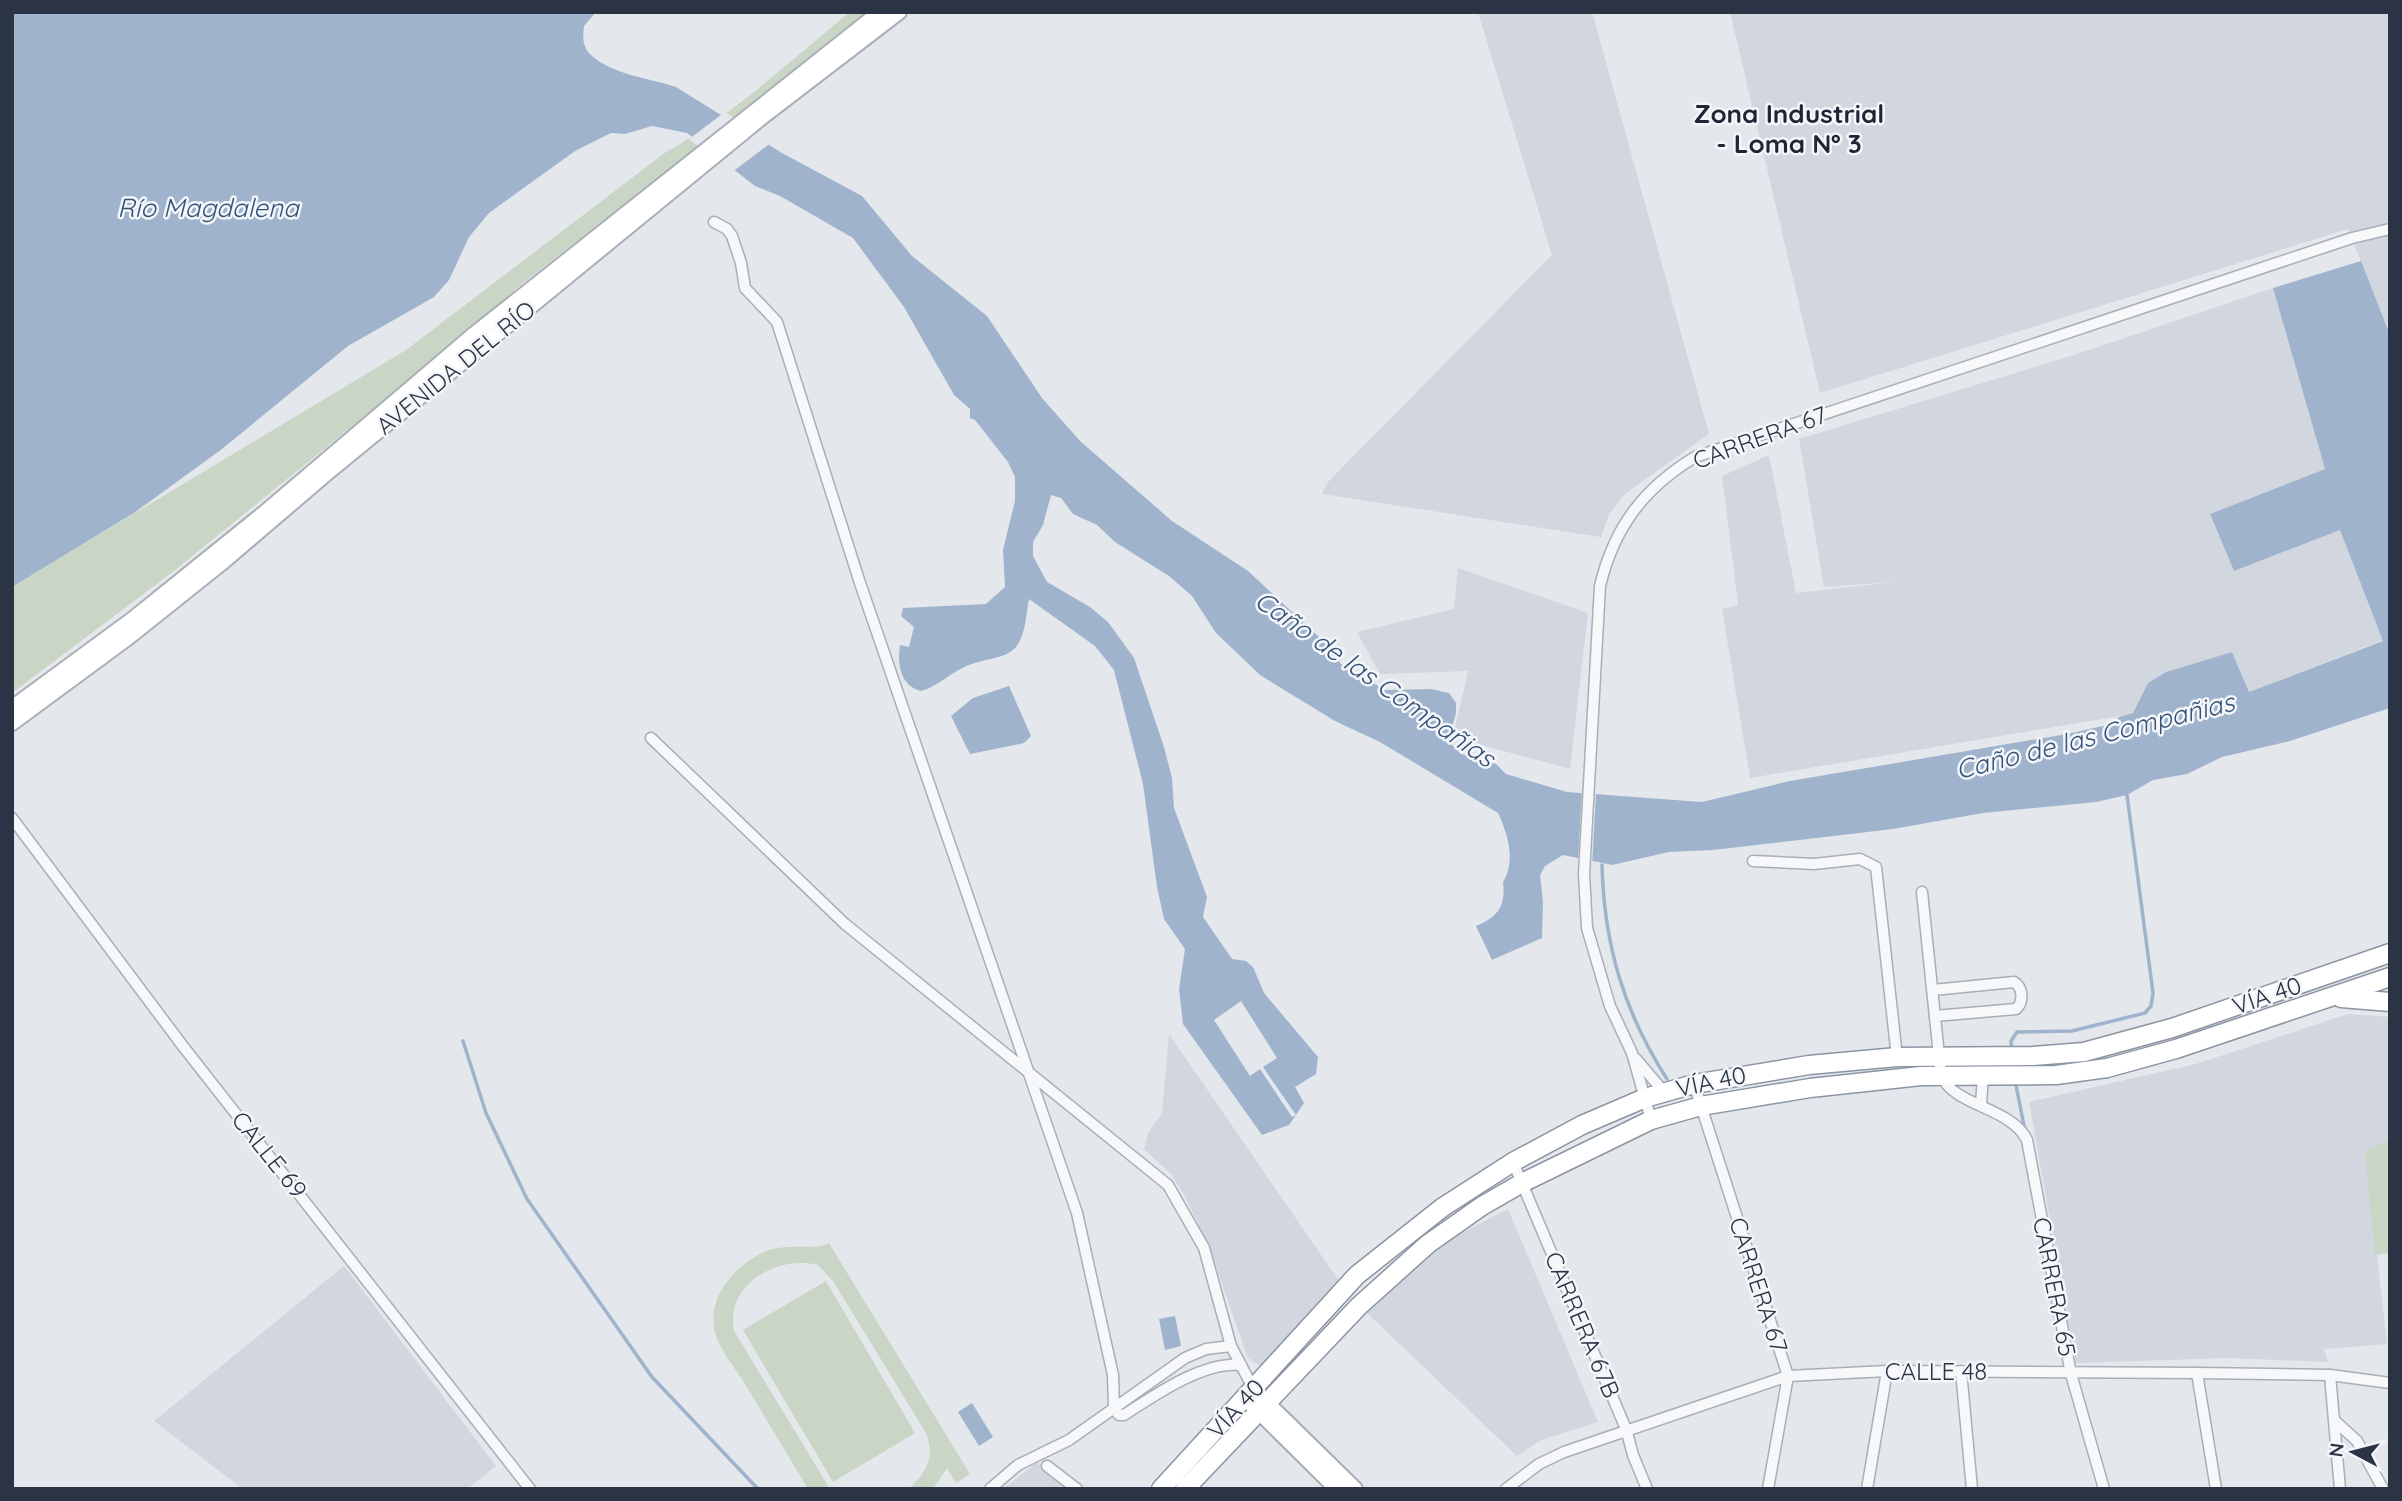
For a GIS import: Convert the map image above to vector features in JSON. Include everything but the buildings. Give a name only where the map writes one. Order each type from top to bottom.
[{"type":"highway","name":"VÍA 40","points":[[1185,1489],[1357,1275],[1434,1213],[1513,1162],[1582,1125],[1645,1098],[1694,1084],[1809,1065],[1939,1055],[2033,1056],[2084,1052],[2172,1028],[2390,953]]},
{"type":"highway","name":"VÍA 40","points":[[1161,1489],[1400,1266],[1455,1224],[1522,1183],[1651,1120],[1701,1106],[1810,1088],[1941,1075],[2033,1075],[2107,1068],[2176,1049],[2390,977]]},
{"type":"highway","points":[[2313,1002],[2345,998],[2390,1002]]},
{"type":"highway","points":[[2172,1028],[2176,1049]]},
{"type":"main road","name":"AVENIDA DEL RÍO","points":[[12,708],[133,619],[263,514],[471,336],[703,158],[880,12]]},
{"type":"main road","name":"AVENIDA DEL RÍO","points":[[759,113],[899,12]]},
{"type":"main road","name":"AVENIDA DEL RÍO","points":[[12,723],[130,636],[225,561],[703,158]]},
{"type":"main road","points":[[1257,1401],[1337,1489]]},
{"type":"main road","points":[[1257,1401],[1356,1489]]},
{"type":"street","points":[[714,222],[727,229],[732,236],[745,288],[777,322],[860,583],[1081,1228],[1113,1375],[1114,1409],[1119,1415],[1124,1415],[1190,1376],[1222,1365],[1241,1365]]},
{"type":"street","name":"CARRERA 67","points":[[1651,1120],[1632,1053],[1610,1006],[1593,951],[1587,928],[1584,874],[1598,608],[1605,563],[1624,521],[1644,496],[1668,474],[1695,457],[2352,238],[2390,229]]},
{"type":"street","points":[[651,738],[845,924],[1168,1185],[1204,1248],[1231,1346],[1257,1401]]},
{"type":"street","name":"CALLE 69","points":[[12,818],[181,1045],[530,1489]]},
{"type":"street","points":[[1753,861],[1814,864],[1860,859],[1876,867],[1897,1057]]},
{"type":"street","points":[[1922,892],[1941,1075]]},
{"type":"street","points":[[1933,990],[2014,982],[2021,990],[2021,1001],[2016,1009],[1935,1016]]},
{"type":"street","name":"CARRERA 67","points":[[1632,1053],[1664,1093]]},
{"type":"street","name":"CARRERA 65","points":[[1941,1075],[1950,1088],[2012,1122],[2026,1140],[2071,1374],[2104,1489]]},
{"type":"street","points":[[1981,1105],[1984,1075]]},
{"type":"street","name":"CARRERA 67","points":[[1694,1084],[1788,1376],[1768,1489]]},
{"type":"street","name":"CARRERA 67B","points":[[1513,1162],[1626,1429],[1647,1489]]},
{"type":"street","points":[[990,1489],[1018,1465],[1069,1440],[1185,1358],[1214,1347],[1231,1346]]},
{"type":"street","points":[[1867,1489],[1888,1371]]},
{"type":"street","name":"CALLE 48","points":[[1506,1489],[1555,1456],[1626,1429],[1788,1376],[1888,1371],[2197,1373],[2330,1375],[2390,1383]]},
{"type":"street","points":[[1961,1371],[1972,1489]]},
{"type":"street","points":[[2197,1373],[2217,1489]]},
{"type":"street","points":[[2330,1375],[2340,1489]]},
{"type":"street","points":[[2335,1421],[2357,1441],[2383,1489]]},
{"type":"street","points":[[1047,1466],[1077,1489]]},
{"type":"shaded area","points":[[1478,12],[1592,12],[1709,434],[1626,493],[1609,514],[1601,537],[1322,494],[1328,482],[1552,255]]},
{"type":"shaded area","points":[[1730,12],[2390,12],[2390,335],[2348,229],[1820,393]]},
{"type":"shaded area","points":[[2273,288],[2325,469],[2210,514],[2234,571],[2340,530],[2383,640],[2249,692],[2232,652],[2166,672],[2148,683],[2140,704],[2133,713],[2126,715],[1750,778],[1722,609],[1738,605],[1722,476],[1769,455],[1796,593],[1896,582],[1824,587],[1799,439],[2077,354]]},
{"type":"shaded area","points":[[1458,568],[1588,613],[1570,769],[1453,737],[1468,671],[1380,674],[1357,632],[1454,609]]},
{"type":"shaded area","points":[[2348,1014],[2390,1017],[2390,1140],[2365,1150],[2387,1344],[2324,1349],[2328,1362],[2229,1358],[2076,1363],[2029,1102],[2196,1064]]},
{"type":"shaded area","points":[[1169,1034],[1339,1281],[1262,1367],[1248,1358],[1209,1247],[1186,1198],[1172,1175],[1144,1149],[1148,1133],[1162,1113]]},
{"type":"shaded area","points":[[1508,1209],[1598,1422],[1541,1440],[1517,1456],[1367,1313],[1404,1276],[1456,1236]]},
{"type":"shaded area","points":[[344,1266],[496,1466],[467,1489],[243,1489],[154,1421]]},
{"type":"shaded area","points":[[1039,1463],[1071,1489],[1003,1489],[1035,1464]]},
{"type":"green space","points":[[850,12],[873,12],[520,285],[447,349],[174,571],[12,693],[12,587],[406,350],[666,152],[738,104]]},
{"type":"green space","points":[[2390,1140],[2390,1253],[2375,1255],[2365,1150]]},
{"type":"green space","points":[[829,1243],[970,1474],[956,1483],[947,1468],[933,1489],[909,1489],[928,1464],[930,1449],[926,1433],[833,1281],[818,1265],[786,1264],[757,1277],[738,1299],[733,1314],[734,1331],[830,1489],[808,1489],[722,1348],[714,1328],[715,1305],[724,1285],[739,1268],[758,1255],[778,1248],[816,1247]]},
{"type":"green space","points":[[826,1281],[915,1433],[833,1482],[743,1330]]},
{"type":"water","points":[[12,12],[596,12],[584,26],[583,36],[587,50],[598,60],[619,71],[676,87],[782,153],[862,196],[912,256],[987,316],[1042,398],[1080,441],[1172,521],[1248,571],[1321,639],[1341,664],[1385,690],[1431,689],[1449,693],[1456,703],[1456,713],[1448,741],[1461,754],[1496,764],[1506,774],[1567,792],[1702,802],[1790,781],[2112,724],[2119,717],[2133,713],[2148,683],[2166,672],[2232,652],[2249,692],[2383,641],[2340,530],[2234,571],[2210,514],[2325,469],[2273,288],[2361,261],[2390,335],[2390,708],[2290,741],[2222,757],[2187,774],[2153,780],[2127,795],[2096,802],[1983,813],[1893,829],[1713,850],[1669,852],[1612,865],[1563,855],[1545,866],[1540,875],[1543,902],[1542,938],[1492,960],[1476,926],[1490,919],[1502,904],[1503,882],[1510,856],[1505,830],[1498,813],[1380,742],[1335,721],[1260,675],[1216,633],[1192,596],[1169,576],[1115,542],[1097,525],[1073,514],[1061,498],[1051,495],[1043,525],[1033,542],[1033,556],[1047,582],[1090,607],[1108,622],[1134,658],[1164,747],[1172,778],[1174,808],[1207,897],[1203,917],[1232,959],[1246,961],[1253,967],[1264,993],[1318,1057],[1316,1074],[1295,1087],[1304,1103],[1289,1125],[1262,1135],[1183,1024],[1179,989],[1185,949],[1164,919],[1143,784],[1114,670],[1095,646],[1029,599],[1022,636],[1012,651],[963,668],[921,691],[904,679],[899,659],[900,645],[909,647],[914,627],[901,616],[903,608],[986,604],[1005,587],[1003,550],[1015,501],[1015,477],[1008,462],[975,420],[970,418],[970,409],[954,395],[904,307],[853,238],[780,196],[755,186],[687,133],[652,126],[625,134],[611,133],[575,151],[489,213],[469,237],[449,280],[434,297],[348,346],[222,449],[134,513],[12,587]]},
{"type":"water","points":[[1009,686],[1031,736],[1024,743],[970,754],[951,716],[973,698]]},
{"type":"water","points":[[1175,1316],[1181,1346],[1165,1350],[1159,1319]]},
{"type":"water","points":[[972,1403],[993,1437],[979,1446],[958,1412]]},
{"type":"pier","points":[[725,112],[772,142],[731,173],[689,139]]},
{"type":"pier","points":[[1582,790],[1596,792],[1592,866],[1578,861]]},
{"type":"pier","points":[[1241,1001],[1277,1058],[1263,1067],[1296,1115],[1292,1117],[1260,1069],[1250,1076],[1214,1020]]},
{"type":"waterway","points":[[2012,1051],[2011,1041],[2017,1032],[2072,1031],[2145,1013],[2151,1006],[2153,993],[2127,795],[2124,793]]},
{"type":"waterway","points":[[1602,865],[1607,923],[1619,977],[1639,1029],[1667,1079]]},
{"type":"waterway","points":[[463,1041],[486,1113],[527,1199],[652,1377],[758,1489]]},
{"type":"waterway","points":[[2015,1080],[2025,1131]]},
{"type":"district","name":"Zona Industrial - Loma Nº 3","points":[[1789,129]]},
{"type":"water label","name":"Río Magdalena","points":[[208,208]]},
{"type":"water label","name":"Caño de las Compañias","points":[[1375,679]]},
{"type":"water label","name":"Caño de las Compañias","points":[[2095,736]]}]
